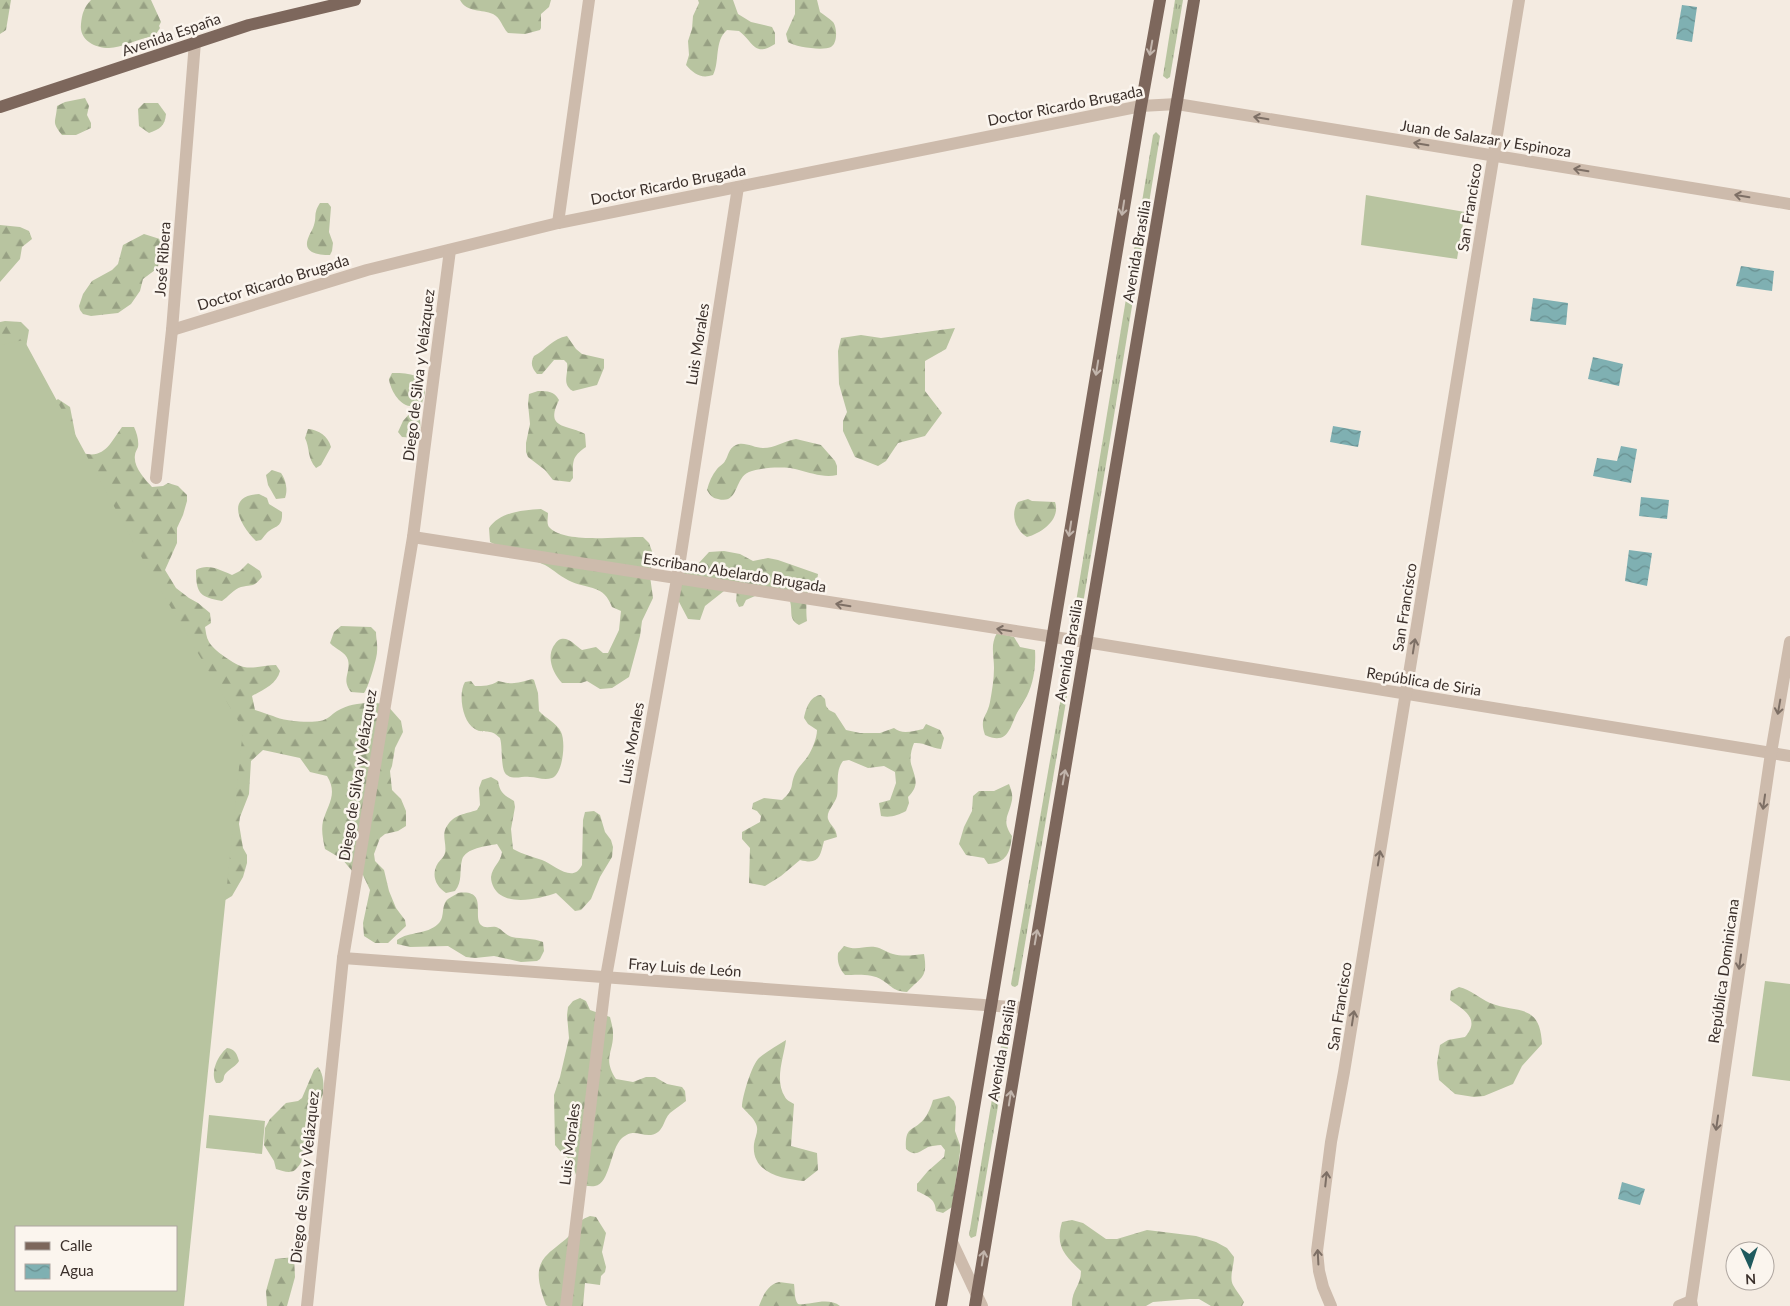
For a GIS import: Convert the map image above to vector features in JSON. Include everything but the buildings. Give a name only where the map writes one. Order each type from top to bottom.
[{"type":"main road","name":"Avenida España","points":[[0,107],[249,25],[356,0]]},
{"type":"main road","name":"Avenida Brasilia","points":[[941,1306],[1140,106],[1160,0]]},
{"type":"main road","name":"Avenida Brasilia","points":[[978,1302],[1024,1008],[1194,0]]},
{"type":"street","points":[[558,222],[589,0]]},
{"type":"street","name":"San Francisco","points":[[1331,1306],[1318,1271],[1317,1251],[1331,1142],[1346,1062],[1519,0]]},
{"type":"street","name":"José Ribera","points":[[156,478],[172,330],[195,42]]},
{"type":"street","name":"Doctor Ricardo Brugada","points":[[172,330],[367,270],[558,222],[1140,106],[1177,104]]},
{"type":"street","name":"Juan de Salazar y Espinoza","points":[[1177,104],[1790,204]]},
{"type":"street","name":"Luis Morales","points":[[566,1306],[606,977],[677,579],[738,187]]},
{"type":"street","name":"Diego de Silva y Velázquez","points":[[307,1306],[343,958],[413,537],[450,250]]},
{"type":"street","name":"Escribano Abelardo Brugada","points":[[413,537],[1052,638]]},
{"type":"street","name":"República de Siria","points":[[1052,638],[1790,756]]},
{"type":"street","name":"República Dominicana","points":[[1688,1304],[1771,753],[1790,642]]},
{"type":"street","name":"Fray Luis de León","points":[[343,958],[1024,1008]]},
{"type":"street","points":[[952,1242],[978,1302]]},
{"type":"green space","points":[[0,0],[11,0],[6,30],[0,34]]},
{"type":"green space","points":[[91,0],[151,0],[161,22],[160,28],[156,34],[150,37],[119,47],[104,48],[93,45],[85,39],[81,30],[81,20],[84,11]]},
{"type":"green space","points":[[460,0],[551,0],[549,7],[541,14],[540,30],[525,34],[508,33],[496,16],[489,12],[471,9]]},
{"type":"green space","points":[[698,0],[733,0],[738,14],[751,22],[772,27],[775,33],[775,44],[768,48],[758,49],[739,31],[727,30],[720,40],[713,75],[701,76],[695,73],[686,65],[689,55],[688,41],[692,29],[693,16],[699,3]]},
{"type":"green space","points":[[795,0],[817,0],[820,12],[833,22],[835,27],[836,39],[831,47],[822,49],[809,48],[788,42],[786,34],[795,14]]},
{"type":"green space","points":[[1175,0],[1183,0],[1170,77],[1167,79],[1163,76]]},
{"type":"green space","points":[[85,98],[89,106],[87,115],[91,128],[76,135],[62,135],[55,124],[57,106],[65,102]]},
{"type":"green space","points":[[144,103],[158,103],[166,114],[161,126],[149,133],[139,126],[138,109]]},
{"type":"green space","points":[[1156,132],[1160,136],[1082,610],[1079,612],[1075,608],[1153,135]]},
{"type":"green space","points":[[1366,195],[1465,212],[1457,259],[1361,245]]},
{"type":"green space","points":[[320,203],[328,203],[331,207],[329,232],[333,243],[330,255],[312,252],[307,246]]},
{"type":"green space","points":[[0,225],[20,227],[29,231],[32,239],[22,247],[20,259],[0,282]]},
{"type":"green space","points":[[144,234],[163,240],[164,251],[160,263],[155,270],[143,279],[140,291],[131,304],[118,313],[91,316],[83,314],[79,306],[83,294],[92,281],[112,270],[118,264],[123,245]]},
{"type":"green space","points":[[0,322],[21,322],[29,330],[25,353],[0,374]]},
{"type":"green space","points":[[955,328],[946,349],[925,361],[925,391],[942,413],[925,436],[898,443],[886,461],[878,466],[855,457],[843,431],[843,421],[847,412],[839,384],[838,351],[841,338],[861,335],[881,338]]},
{"type":"green space","points":[[567,336],[582,354],[604,359],[604,368],[597,385],[573,391],[569,388],[566,382],[567,363],[564,360],[554,360],[542,374],[537,374],[534,370],[532,363],[534,356],[558,339]]},
{"type":"green space","points":[[24,340],[148,569],[243,729],[184,1306],[0,1306],[0,345]]},
{"type":"green space","points":[[392,373],[413,375],[422,380],[424,384],[425,393],[420,410],[420,430],[413,437],[402,437],[398,432],[403,421],[411,412],[410,406],[402,403],[393,392],[389,379]]},
{"type":"green space","points":[[538,391],[550,392],[559,400],[554,417],[556,421],[585,434],[586,447],[575,457],[573,478],[570,482],[553,480],[545,470],[528,457],[526,452],[530,424],[529,394]]},
{"type":"green space","points":[[58,399],[70,407],[77,443],[83,453],[97,454],[107,448],[122,427],[134,427],[138,442],[135,459],[143,477],[152,487],[163,486],[168,483],[178,486],[187,495],[183,515],[177,528],[177,543],[165,570],[176,588],[210,613],[211,623],[205,627],[208,640],[215,649],[240,666],[252,668],[276,665],[280,671],[273,683],[252,696],[255,710],[283,719],[315,722],[325,720],[337,711],[349,706],[361,703],[380,703],[386,704],[401,721],[403,732],[395,748],[390,771],[392,790],[401,799],[406,811],[406,826],[398,831],[385,834],[380,838],[374,854],[375,861],[384,870],[389,891],[396,908],[405,920],[406,926],[388,943],[375,943],[364,936],[363,923],[370,890],[362,873],[353,872],[342,859],[325,849],[322,824],[331,799],[332,788],[327,776],[310,772],[300,758],[263,750],[251,761],[249,794],[239,824],[243,848],[247,855],[247,863],[243,877],[232,896],[217,905],[50,405]]},
{"type":"green space","points":[[308,429],[322,434],[328,440],[331,447],[321,465],[316,468],[311,460],[305,438]]},
{"type":"green space","points":[[796,439],[821,445],[835,461],[837,475],[822,476],[788,468],[767,468],[754,470],[744,475],[733,495],[725,500],[716,499],[707,490],[714,474],[724,462],[731,448],[736,445],[742,444],[767,448]]},
{"type":"green space","points":[[272,470],[281,473],[284,479],[286,488],[285,498],[276,499],[268,485],[266,475]]},
{"type":"green space","points":[[259,494],[267,498],[269,504],[282,512],[282,517],[277,526],[269,531],[261,540],[256,541],[241,520],[238,506],[248,496]]},
{"type":"green space","points":[[1028,499],[1032,501],[1055,502],[1056,508],[1053,519],[1044,529],[1027,537],[1017,526],[1014,511],[1018,502]]},
{"type":"green space","points":[[541,509],[548,513],[549,527],[558,533],[581,538],[643,537],[649,543],[653,554],[650,576],[653,598],[642,621],[629,677],[612,688],[600,689],[587,681],[581,683],[562,683],[554,670],[551,652],[555,643],[564,639],[582,650],[596,647],[603,653],[608,653],[619,630],[621,611],[612,607],[609,600],[600,591],[572,582],[545,565],[490,542],[489,528],[499,518],[520,511]]},
{"type":"green space","points":[[724,551],[740,554],[753,561],[768,558],[778,560],[818,574],[817,579],[808,592],[806,606],[807,621],[799,625],[795,623],[789,599],[755,596],[746,600],[743,606],[739,607],[736,601],[737,590],[724,591],[705,606],[700,620],[688,619],[678,600],[680,574],[698,564],[709,552]]},
{"type":"green space","points":[[248,563],[260,571],[262,577],[254,584],[233,591],[222,601],[204,596],[198,589],[196,570],[210,567],[232,575],[240,571]]},
{"type":"green space","points":[[341,626],[371,627],[376,632],[377,655],[364,693],[351,692],[346,680],[349,665],[347,657],[330,643],[334,632]]},
{"type":"green space","points":[[997,633],[1014,637],[1020,647],[1035,650],[1035,656],[1034,673],[1026,698],[1007,733],[1003,737],[993,738],[985,735],[983,724],[989,707],[994,676],[993,646]]},
{"type":"green space","points":[[1067,663],[1072,664],[1072,666],[1018,985],[1015,987],[1011,984]]},
{"type":"green space","points":[[532,679],[538,693],[539,711],[557,726],[562,737],[563,750],[559,771],[549,779],[533,777],[515,778],[507,775],[502,764],[500,738],[493,733],[475,729],[467,720],[462,707],[462,693],[465,682],[471,681],[475,686],[481,686],[490,685],[498,681],[515,683]]},
{"type":"green space","points":[[821,695],[825,699],[826,706],[835,713],[846,730],[860,733],[880,733],[894,728],[908,732],[923,729],[926,724],[940,730],[944,738],[941,749],[921,743],[914,743],[911,752],[911,764],[915,786],[908,797],[909,803],[906,811],[885,817],[881,816],[879,803],[890,800],[896,783],[895,772],[884,766],[868,768],[849,760],[843,761],[838,774],[837,796],[829,810],[828,816],[837,837],[824,841],[820,855],[815,860],[800,860],[781,876],[765,886],[749,883],[750,848],[742,839],[742,832],[760,822],[761,816],[752,809],[753,803],[764,798],[782,800],[791,789],[794,776],[810,753],[816,737],[817,730],[808,724],[804,718],[806,710],[811,700]]},
{"type":"green space","points":[[491,777],[498,781],[503,793],[514,801],[515,807],[511,829],[513,849],[542,860],[564,872],[574,873],[582,865],[583,820],[585,812],[594,811],[600,815],[605,832],[611,840],[613,847],[612,857],[600,877],[591,899],[581,910],[575,911],[556,893],[523,900],[506,898],[499,894],[494,888],[491,878],[502,852],[497,844],[477,848],[464,856],[459,883],[455,891],[446,893],[439,887],[435,879],[435,871],[445,853],[445,829],[453,819],[477,810],[480,805],[479,788],[482,780]]},
{"type":"green space","points":[[1009,784],[1012,798],[1006,822],[1012,836],[1009,852],[1003,859],[988,864],[984,858],[966,855],[959,844],[964,827],[972,811],[973,796],[979,791],[994,791]]},
{"type":"green space","points":[[458,893],[468,893],[477,899],[478,916],[481,925],[496,927],[512,937],[543,942],[544,951],[540,959],[537,961],[521,962],[494,956],[475,958],[466,957],[448,946],[410,947],[397,944],[397,940],[402,937],[428,930],[438,924],[442,918],[446,902]]},
{"type":"green space","points":[[844,946],[856,948],[875,947],[893,954],[909,956],[924,954],[925,968],[923,976],[907,992],[896,990],[874,976],[845,975],[838,959],[838,953]]},
{"type":"green space","points":[[1765,981],[1790,984],[1790,1081],[1752,1076]]},
{"type":"green space","points":[[1459,987],[1490,1003],[1532,1015],[1537,1021],[1540,1031],[1542,1044],[1522,1066],[1513,1084],[1484,1096],[1474,1097],[1455,1094],[1439,1080],[1437,1063],[1440,1045],[1448,1040],[1465,1037],[1470,1031],[1471,1020],[1469,1016],[1450,1000],[1451,991]]},
{"type":"green space","points":[[580,998],[586,1001],[590,1010],[610,1017],[613,1040],[609,1060],[616,1079],[633,1082],[646,1077],[655,1077],[667,1084],[682,1087],[685,1091],[686,1101],[670,1113],[661,1129],[655,1134],[630,1133],[622,1138],[618,1143],[604,1179],[595,1186],[579,1185],[572,1162],[555,1145],[554,1095],[569,1038],[568,1007],[573,1001]]},
{"type":"green space","points":[[1007,1038],[1009,1041],[976,1236],[971,1238],[969,1235],[1002,1040]]},
{"type":"green space","points":[[786,1040],[780,1083],[787,1100],[794,1104],[791,1146],[817,1153],[818,1170],[804,1181],[770,1173],[757,1162],[754,1154],[756,1125],[742,1107],[748,1081],[756,1061]]},
{"type":"green space","points":[[227,1048],[235,1052],[239,1061],[226,1073],[222,1082],[216,1083],[214,1069]]},
{"type":"green space","points":[[318,1067],[323,1080],[323,1094],[311,1114],[303,1158],[300,1165],[291,1172],[276,1169],[274,1161],[264,1145],[265,1128],[270,1119],[286,1103],[298,1101],[302,1098],[314,1070]]},
{"type":"green space","points":[[949,1096],[954,1101],[956,1107],[955,1131],[960,1145],[960,1152],[952,1207],[943,1213],[936,1211],[934,1203],[917,1191],[917,1184],[944,1157],[945,1150],[941,1145],[938,1145],[912,1153],[906,1149],[906,1141],[910,1130],[924,1119],[933,1100]]},
{"type":"green space","points":[[209,1115],[265,1121],[262,1154],[206,1148]]},
{"type":"green space","points":[[590,1216],[596,1217],[606,1233],[602,1252],[606,1267],[605,1272],[601,1276],[600,1285],[585,1283],[583,1306],[548,1306],[546,1305],[539,1281],[541,1262],[547,1254],[570,1235],[578,1223]]},
{"type":"green space","points":[[1072,1220],[1083,1223],[1106,1239],[1117,1239],[1147,1230],[1196,1236],[1216,1242],[1227,1248],[1234,1257],[1232,1282],[1244,1302],[1242,1306],[1211,1306],[1199,1299],[1190,1299],[1153,1302],[1146,1306],[1072,1306],[1073,1296],[1081,1276],[1081,1271],[1063,1250],[1060,1244],[1060,1230],[1062,1222]]},
{"type":"green space","points":[[294,1257],[295,1277],[287,1306],[267,1306],[266,1291],[275,1259]]},
{"type":"green space","points":[[779,1282],[794,1284],[795,1297],[798,1304],[830,1302],[840,1306],[759,1306],[768,1288]]},
{"type":"water","points":[[1682,5],[1697,7],[1692,42],[1676,39]]},
{"type":"water","points":[[1741,266],[1774,271],[1772,291],[1736,286]]},
{"type":"water","points":[[1533,298],[1568,303],[1566,325],[1530,321]]},
{"type":"water","points":[[1593,357],[1623,364],[1619,386],[1588,379]]},
{"type":"water","points":[[1333,426],[1361,431],[1358,447],[1330,442]]},
{"type":"water","points":[[1621,446],[1637,449],[1631,483],[1593,476],[1597,458],[1617,461]]},
{"type":"water","points":[[1641,497],[1669,500],[1667,519],[1639,516]]},
{"type":"water","points":[[1629,550],[1652,553],[1647,586],[1625,581]]},
{"type":"water","points":[[1622,1182],[1645,1189],[1640,1205],[1618,1199]]}]
